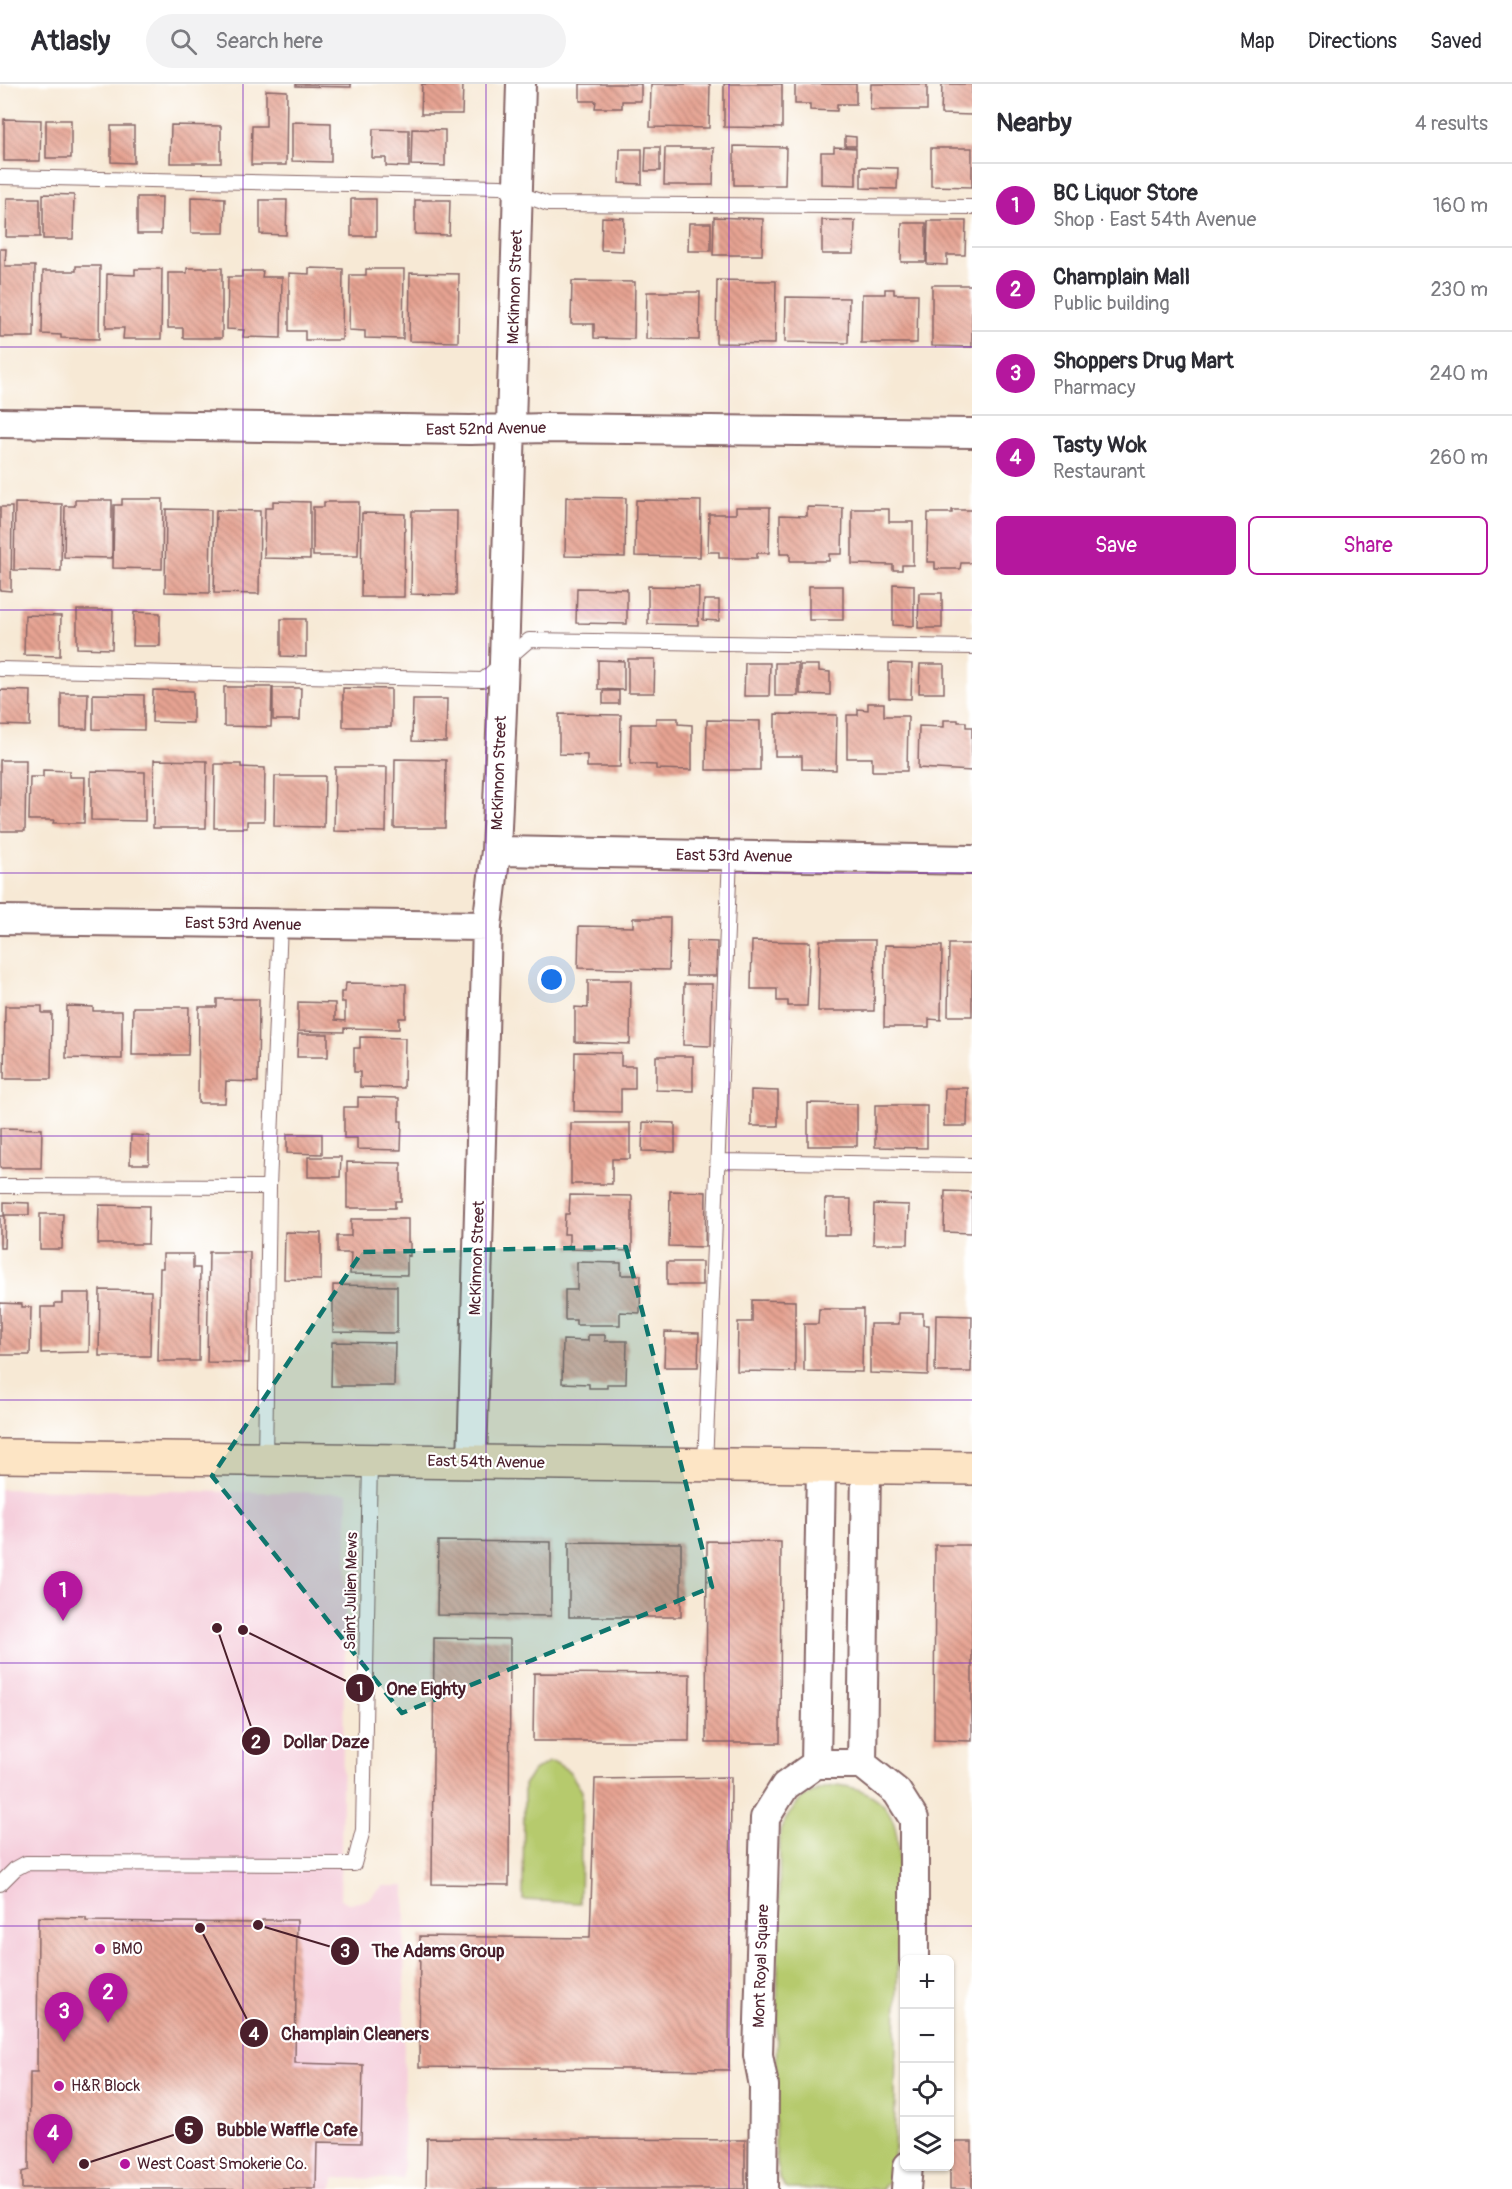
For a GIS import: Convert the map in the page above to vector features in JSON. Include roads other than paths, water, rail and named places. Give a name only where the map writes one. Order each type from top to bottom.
[{"type":"street","name":"McKinnon Street","points":[[472,1462],[487,926],[496,851],[504,662],[521,84]]},
{"type":"street","name":"East 52nd Avenue","points":[[0,423],[470,430],[546,428],[972,433]]},
{"type":"street","name":"East 53rd Avenue","points":[[496,851],[972,860]]},
{"type":"street","name":"East 53rd Avenue","points":[[0,920],[487,926]]},
{"type":"street","name":"East 54th Avenue","points":[[0,1456],[972,1468]]},
{"type":"street","points":[[821,1466],[816,1764],[862,1764],[897,1792],[914,1819],[914,1955]]},
{"type":"street","points":[[862,1764],[866,1467]]},
{"type":"street","name":"Mont Royal Square","points":[[763,2189],[764,2086],[758,2055],[765,1818],[785,1786],[816,1764]]},
{"type":"street","points":[[906,2189],[908,2171]]},
{"type":"lane","points":[[0,177],[501,187],[548,204],[972,207]]},
{"type":"lane","points":[[0,669],[483,680],[529,640],[972,647]]},
{"type":"lane","points":[[705,1465],[730,856]]},
{"type":"lane","points":[[265,1460],[269,1187],[279,924]]},
{"type":"lane","points":[[718,1161],[972,1165]]},
{"type":"lane","points":[[0,1186],[269,1187]]},
{"type":"lane","name":"Saint Julien Mews","points":[[0,1884],[15,1869],[26,1863],[354,1864],[363,1830],[370,1461]]},
{"type":"place","name":"BC Liquor Store","points":[[63,1621]]},
{"type":"place","name":"Dollar Daze","points":[[217,1628]]},
{"type":"place","name":"One Eighty","points":[[243,1630]]},
{"type":"place","name":"The Adams Group","points":[[258,1925]]},
{"type":"place","name":"Champlain Cleaners","points":[[200,1928]]},
{"type":"place","name":"BMO","points":[[100,1949]]},
{"type":"place","name":"Champlain Mall","points":[[108,2023]]},
{"type":"place","name":"Shoppers Drug Mart","points":[[64,2042]]},
{"type":"place","name":"H&R Block","points":[[59,2086]]},
{"type":"place","name":"Tasty Wok","points":[[53,2164]]},
{"type":"place","name":"Bubble Waffle Cafe","points":[[84,2164]]},
{"type":"place","name":"West Coast Smokerie Co.","points":[[125,2164]]}]
